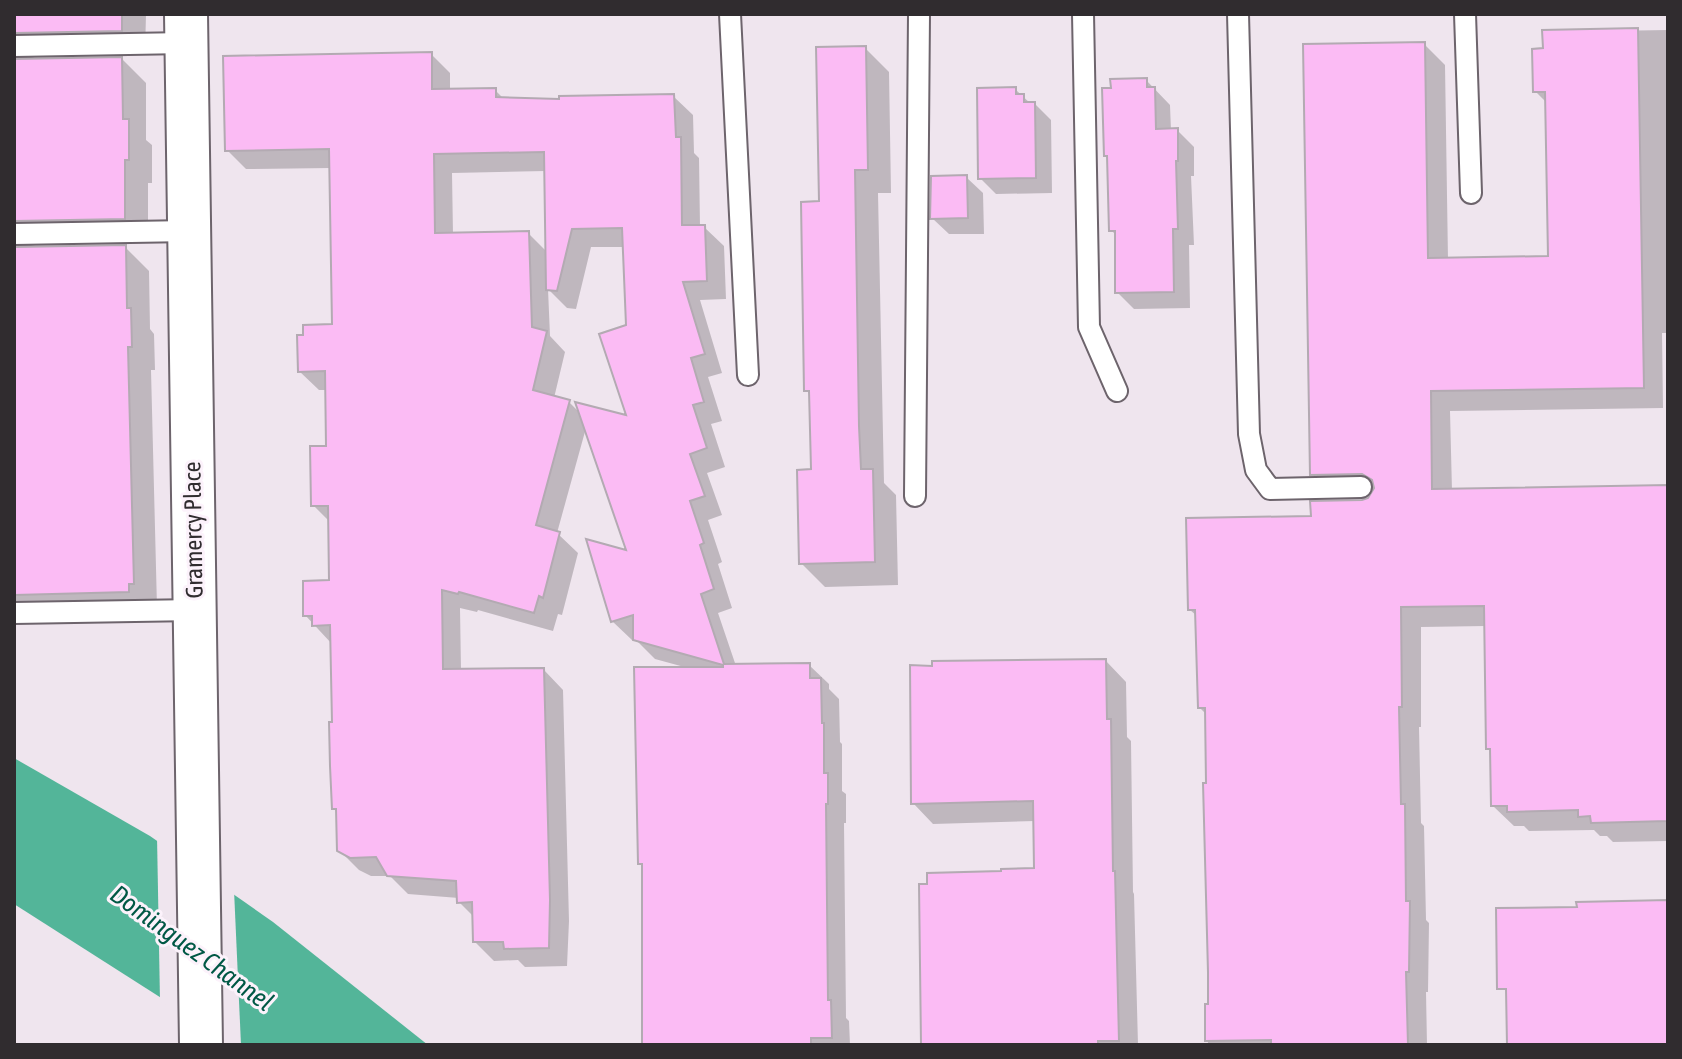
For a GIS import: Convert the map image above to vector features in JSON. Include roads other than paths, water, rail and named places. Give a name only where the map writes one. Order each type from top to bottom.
[{"type":"street","name":"Gramercy Place","points":[[186,29],[201,1040]]},
{"type":"lane","points":[[730,14],[748,375]]},
{"type":"lane","points":[[915,496],[919,14]]},
{"type":"lane","points":[[1083,14],[1089,327],[1117,391]]},
{"type":"lane","points":[[1238,14],[1249,434],[1256,470],[1270,489],[1361,487]]},
{"type":"lane","points":[[1465,14],[1471,193]]},
{"type":"lane","points":[[14,46],[186,29]]},
{"type":"lane","points":[[14,234],[189,231]]},
{"type":"lane","points":[[14,613],[195,610]]},
{"type":"water","name":"Dominguez Channel","points":[[14,758],[150,836],[273,922],[428,1045],[235,1045],[14,904]]}]
